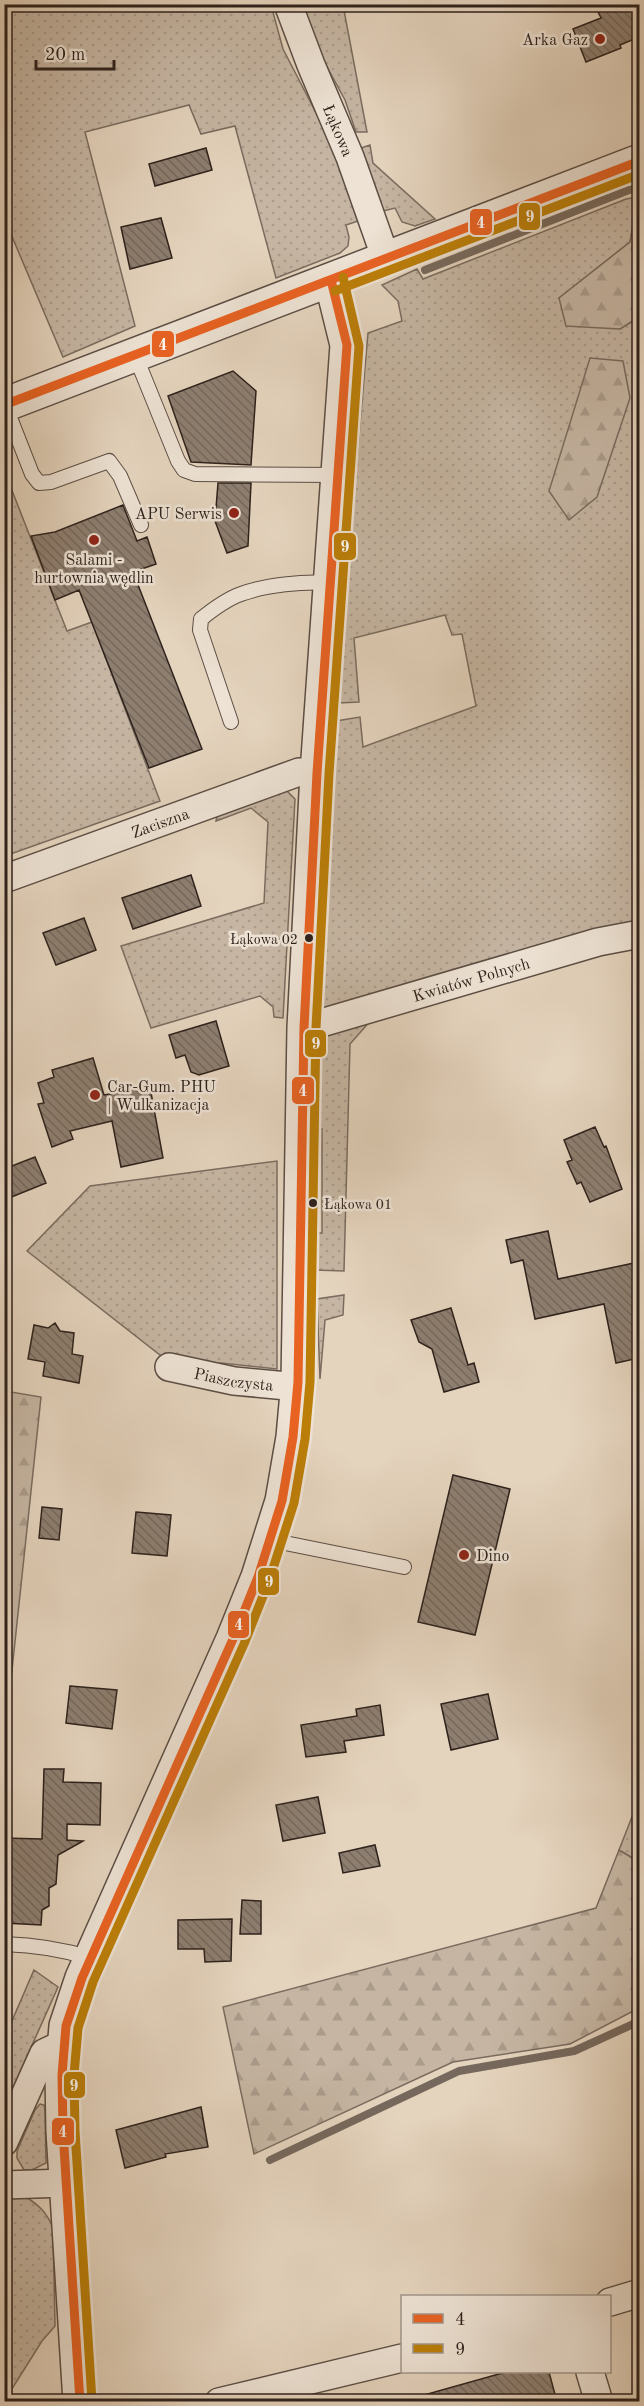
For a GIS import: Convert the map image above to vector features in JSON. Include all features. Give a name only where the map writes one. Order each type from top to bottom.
[{"type":"street","name":"Łąkowa","points":[[288,4],[311,66],[350,157],[386,259]]},
{"type":"street","points":[[5,405],[639,161]]},
{"type":"street","points":[[80,2402],[63,2120],[66,2026],[90,1958],[233,1639],[258,1577],[284,1490],[298,1387],[304,1028],[317,773],[347,345],[331,280]]},
{"type":"street","name":"Zaciszna","points":[[4,879],[299,772],[317,773]]},
{"type":"street","name":"Kwiatów Polnych","points":[[304,1028],[598,942],[639,934]]},
{"type":"street","name":"Piaszczysta","points":[[169,1366],[234,1381],[298,1387]]},
{"type":"street","points":[[4,2142],[44,2053],[65,2043]]},
{"type":"street","points":[[4,2185],[66,2183]]},
{"type":"street","points":[[611,2301],[639,2293]]},
{"type":"street","points":[[219,2402],[401,2358]]},
{"type":"street","points":[[590,2373],[599,2402]]},
{"type":"lane","points":[[135,355],[183,470],[195,474],[338,474]]},
{"type":"lane","points":[[5,405],[32,474],[39,483],[51,482],[109,461],[120,476],[141,525]]},
{"type":"lane","points":[[231,722],[200,630],[201,619],[240,594],[305,583],[330,584]]},
{"type":"lane","points":[[270,1540],[404,1568]]},
{"type":"lane","points":[[4,1944],[30,1945],[90,1958]]},
{"type":"green space","points":[[4,5],[271,5],[283,49],[328,136],[358,221],[346,225],[349,237],[348,246],[340,253],[276,278],[235,126],[201,134],[189,105],[85,132],[135,326],[63,357],[5,220]]},
{"type":"green space","points":[[302,5],[343,5],[367,132],[356,132],[345,100],[326,65]]},
{"type":"green space","points":[[370,145],[373,163],[435,219],[415,226],[402,222],[395,208],[383,211],[361,148]]},
{"type":"green space","points":[[639,196],[639,317],[620,329],[566,326],[559,298],[630,242]]},
{"type":"green space","points":[[638,197],[630,242],[559,298],[620,329],[639,317],[639,922],[608,926],[336,1008],[323,1008],[316,1001],[336,721],[360,717],[363,747],[476,706],[462,634],[452,635],[445,615],[354,638],[359,702],[338,703],[341,642],[368,333],[402,321],[398,301],[382,285],[417,269],[423,279],[626,199]]},
{"type":"green space","points":[[590,358],[623,361],[630,398],[597,497],[569,520],[549,491]]},
{"type":"green space","points":[[4,470],[67,631],[92,622],[160,801],[5,856]]},
{"type":"green space","points":[[286,790],[295,799],[283,1018],[274,1017],[273,1007],[260,996],[151,1028],[121,946],[264,903],[268,822],[251,808],[216,821],[218,812]]},
{"type":"green space","points":[[372,1019],[350,1044],[344,1271],[315,1270],[315,1233],[322,1233],[322,1129],[316,1128],[318,1038],[331,1031]]},
{"type":"green space","points":[[277,1161],[277,1369],[221,1363],[201,1369],[169,1362],[27,1251],[90,1186]]},
{"type":"green space","points":[[344,1295],[343,1315],[325,1320],[320,1379],[317,1299]]},
{"type":"green space","points":[[4,1391],[41,1397],[5,1736]]},
{"type":"green space","points":[[639,1799],[639,1862],[619,1850]]},
{"type":"green space","points":[[619,1850],[639,1862],[639,2008],[570,2044],[453,2062],[254,2154],[223,2007],[596,1908]]},
{"type":"green space","points":[[34,1970],[58,1987],[5,2106],[5,2037]]},
{"type":"green space","points":[[40,2104],[44,2105],[45,2109],[46,2163],[32,2170],[24,2170],[17,2158],[17,2151],[35,2110]]},
{"type":"green space","points":[[26,2197],[42,2210],[53,2228],[55,2326],[42,2341],[5,2400],[4,2198]]},
{"type":"building","points":[[618,4],[639,4],[639,37],[620,45],[621,48],[586,62],[573,29],[601,18],[598,12]]},
{"type":"building","points":[[206,148],[212,170],[155,186],[149,164]]},
{"type":"building","points":[[161,218],[172,258],[130,269],[121,227]]},
{"type":"building","points":[[233,371],[256,391],[251,465],[191,462],[168,396]]},
{"type":"building","points":[[218,483],[251,483],[248,546],[227,553],[215,521]]},
{"type":"building","points":[[123,505],[137,541],[147,537],[156,564],[133,572],[202,749],[149,768],[79,590],[55,600],[31,536],[55,532]]},
{"type":"building","points":[[191,875],[201,906],[133,929],[122,898]]},
{"type":"building","points":[[84,918],[96,950],[56,965],[43,933]]},
{"type":"building","points":[[216,1021],[229,1066],[199,1075],[191,1072],[185,1055],[176,1058],[169,1035]]},
{"type":"building","points":[[93,1058],[104,1095],[150,1087],[163,1158],[121,1167],[112,1121],[70,1131],[73,1139],[52,1147],[38,1104],[44,1103],[38,1083],[54,1077],[52,1070]]},
{"type":"building","points":[[595,1127],[604,1147],[606,1146],[622,1189],[590,1202],[581,1182],[577,1184],[567,1162],[572,1160],[564,1140]]},
{"type":"building","points":[[35,1157],[46,1183],[9,1198],[4,1186],[4,1169]]},
{"type":"building","points":[[548,1231],[558,1279],[639,1262],[639,1358],[616,1363],[604,1304],[535,1319],[523,1260],[511,1263],[506,1240]]},
{"type":"building","points":[[451,1308],[468,1365],[474,1363],[479,1382],[444,1392],[432,1349],[419,1342],[411,1320]]},
{"type":"building","points":[[55,1323],[60,1331],[74,1333],[72,1354],[83,1356],[79,1383],[43,1376],[45,1362],[28,1359],[34,1325],[48,1328]]},
{"type":"building","name":"Dino","points":[[453,1475],[510,1489],[475,1635],[418,1622]]},
{"type":"building","points":[[42,1507],[62,1509],[59,1540],[39,1538]]},
{"type":"building","points":[[136,1512],[171,1515],[167,1556],[132,1553]]},
{"type":"building","points":[[70,1686],[117,1690],[112,1729],[66,1723]]},
{"type":"building","points":[[488,1694],[498,1739],[451,1750],[441,1704]]},
{"type":"building","points":[[380,1705],[384,1735],[344,1741],[346,1752],[306,1757],[301,1725],[357,1716],[356,1709]]},
{"type":"building","points":[[44,1769],[64,1769],[63,1782],[101,1783],[100,1825],[67,1824],[67,1840],[83,1841],[58,1855],[56,1884],[49,1888],[49,1906],[42,1910],[41,1925],[4,1923],[4,1838],[42,1839]]},
{"type":"building","points":[[318,1797],[325,1833],[283,1841],[276,1805]]},
{"type":"building","points":[[375,1845],[380,1866],[343,1873],[339,1853]]},
{"type":"building","points":[[242,1900],[261,1901],[261,1934],[240,1934]]},
{"type":"building","points":[[232,1919],[231,1961],[205,1962],[204,1949],[178,1949],[178,1920]]},
{"type":"building","points":[[201,2107],[208,2147],[165,2154],[166,2157],[125,2168],[116,2130]]},
{"type":"building","points":[[502,2373],[549,2373],[557,2402],[425,2402],[424,2395]]},
{"type":"waterway","points":[[425,270],[629,190],[640,189]]},
{"type":"waterway","points":[[270,2160],[459,2071],[574,2051],[640,2021]]},
{"type":"transit line","name":"4","points":[[4,405],[640,161]]},
{"type":"transit line","name":"9","points":[[335,291],[640,174]]},
{"type":"transit line","name":"9","points":[[92,2401],[75,2131],[74,2075],[78,2028],[93,1982],[244,1644],[269,1581],[294,1503],[305,1439],[310,1382],[316,1028],[329,774],[359,346],[343,277]]},
{"type":"transit line","name":"4","points":[[80,2402],[63,2131],[62,2075],[66,2026],[82,1978],[233,1639],[258,1577],[282,1501],[293,1437],[298,1382],[304,1028],[317,773],[347,345],[331,280]]},
{"type":"place","name":"Arka Gaz","points":[[600,39]]},
{"type":"place","name":"APU Serwis","points":[[234,513]]},
{"type":"place","name":"Salami - hurtownia wędlin","points":[[94,540]]},
{"type":"place","name":"Łąkowa 02","points":[[309,938]]},
{"type":"place","name":"Car-Gum. PHU | Wulkanizacja","points":[[95,1095]]},
{"type":"place","name":"Łąkowa 01","points":[[313,1203]]},
{"type":"place","name":"Dino","points":[[464,1555]]}]
